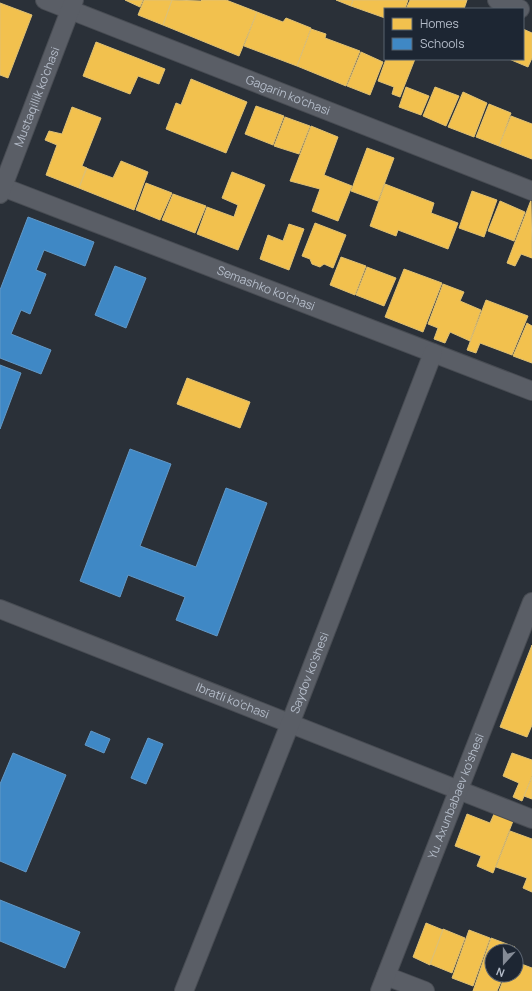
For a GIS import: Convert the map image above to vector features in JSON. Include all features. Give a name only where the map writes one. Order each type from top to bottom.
[{"type":"street","name":"Gagarin ko'chasi","points":[[45,0],[72,5],[532,191]]},
{"type":"street","points":[[498,0],[517,8]]},
{"type":"street","name":"Mustaqillik ko'chasi","points":[[1,189],[72,5]]},
{"type":"street","name":"Semashko ko'chasi","points":[[1,189],[532,391]]},
{"type":"street","name":"Saydov ko'shesi","points":[[184,991],[290,724],[433,353]]},
{"type":"street","name":"Yu. Axunbabaev ko'shesi","points":[[383,983],[531,608]]},
{"type":"street","name":"Ibratli ko'chasi","points":[[0,609],[532,819]]},
{"type":"street","points":[[383,983],[425,991]]},
{"type":"building: Homes","points":[[125,0],[143,0],[140,7]]},
{"type":"building: Homes","points":[[144,0],[172,0],[163,25],[138,15]]},
{"type":"building: Homes","points":[[172,0],[226,0],[257,12],[239,56],[163,25]]},
{"type":"building: Homes","points":[[336,0],[353,0],[351,6]]},
{"type":"building: Homes","points":[[353,0],[408,0],[405,8],[384,8],[384,18],[351,6]]},
{"type":"building: Homes","points":[[410,0],[467,0],[464,8],[406,8]]},
{"type":"building: Homes","points":[[0,3],[32,15],[8,78],[0,75]]},
{"type":"building: Homes","points":[[257,12],[283,22],[286,18],[311,28],[297,66],[244,46]]},
{"type":"building: Homes","points":[[311,29],[326,34],[325,38],[360,51],[346,86],[297,66]]},
{"type":"building: Homes","points":[[524,29],[532,33],[532,58],[528,67],[511,60],[524,60]]},
{"type":"building: Homes","points":[[96,42],[165,69],[159,84],[138,76],[130,94],[83,76]]},
{"type":"building: Homes","points":[[361,52],[383,62],[370,95],[347,86]]},
{"type":"building: Homes","points":[[386,60],[415,60],[400,97],[392,94],[394,87],[378,81]]},
{"type":"building: Homes","points":[[191,79],[247,102],[226,153],[166,129],[176,103],[181,105]]},
{"type":"building: Homes","points":[[406,87],[429,96],[421,115],[399,107]]},
{"type":"building: Homes","points":[[435,87],[459,96],[446,126],[423,116]]},
{"type":"building: Homes","points":[[463,92],[487,103],[474,137],[448,127]]},
{"type":"building: Homes","points":[[489,104],[511,113],[499,146],[476,137]]},
{"type":"building: Homes","points":[[256,106],[284,116],[273,145],[245,134]]},
{"type":"building: Homes","points":[[72,107],[101,118],[82,166],[87,168],[79,188],[46,175],[57,145],[45,140],[49,131],[62,134]]},
{"type":"building: Homes","points":[[511,116],[532,124],[532,159],[499,146]]},
{"type":"building: Homes","points":[[285,117],[310,126],[299,154],[274,146]]},
{"type":"building: Homes","points":[[311,126],[338,137],[324,175],[352,186],[338,221],[312,211],[320,189],[290,181]]},
{"type":"building: Homes","points":[[367,148],[394,158],[378,201],[351,191]]},
{"type":"building: Homes","points":[[121,161],[148,172],[134,210],[79,188],[86,168],[113,178]]},
{"type":"building: Homes","points":[[232,172],[265,185],[238,250],[197,234],[207,207],[234,217],[238,205],[222,198]]},
{"type":"building: Homes","points":[[146,183],[172,193],[160,220],[136,210]]},
{"type":"building: Homes","points":[[385,184],[434,203],[431,213],[458,223],[448,249],[398,230],[396,236],[370,226]]},
{"type":"building: Homes","points":[[472,191],[497,200],[484,237],[459,228]]},
{"type":"building: Homes","points":[[173,194],[206,206],[195,233],[162,220]]},
{"type":"building: Homes","points":[[531,200],[532,258],[521,254],[515,266],[507,263]]},
{"type":"building: Homes","points":[[500,201],[525,212],[514,241],[488,231]]},
{"type":"building: Homes","points":[[315,223],[346,235],[333,268],[324,264],[320,267],[312,264],[310,259],[302,256]]},
{"type":"building: Homes","points":[[289,224],[304,229],[289,270],[260,259],[268,235],[283,241]]},
{"type":"building: Homes","points":[[341,257],[366,266],[355,295],[330,285]]},
{"type":"building: Homes","points":[[367,267],[396,278],[384,306],[356,295]]},
{"type":"building: Homes","points":[[404,269],[442,283],[423,332],[385,317]]},
{"type":"building: Homes","points":[[443,284],[464,292],[460,301],[481,310],[470,341],[450,332],[445,343],[434,339],[438,328],[428,324]]},
{"type":"building: Homes","points":[[486,300],[528,316],[512,355],[480,343],[476,353],[467,350]]},
{"type":"building: Homes","points":[[527,323],[532,326],[532,363],[513,356]]},
{"type":"building: Homes","points":[[187,378],[250,402],[240,428],[177,404]]},
{"type":"building: Homes","points":[[532,645],[532,725],[527,737],[500,727]]},
{"type":"building: Homes","points":[[512,753],[532,760],[532,776],[522,801],[513,797],[519,783],[503,776]]},
{"type":"building: Homes","points":[[532,777],[532,799],[524,796]]},
{"type":"building: Homes","points":[[467,814],[490,823],[494,814],[513,821],[493,873],[477,866],[481,856],[455,846]]},
{"type":"building: Homes","points":[[510,831],[532,839],[532,892],[523,888],[527,878],[496,867]]},
{"type":"building: Homes","points":[[426,923],[443,930],[430,965],[413,957]]},
{"type":"building: Homes","points":[[443,929],[465,938],[452,973],[430,964]]},
{"type":"building: Homes","points":[[469,930],[490,938],[488,943],[484,943],[484,955],[473,986],[452,978]]},
{"type":"building: Homes","points":[[491,938],[504,943],[489,943]]},
{"type":"building: Homes","points":[[484,959],[484,983],[500,983],[497,991],[473,991]]},
{"type":"building: Homes","points":[[524,965],[532,968],[532,991],[499,991],[502,983],[524,983]]},
{"type":"building: Schools","points":[[28,217],[94,242],[85,266],[44,250],[36,270],[46,274],[30,314],[21,310],[11,334],[51,350],[41,374],[0,358],[0,290]]},
{"type":"building: Schools","points":[[115,266],[146,278],[126,328],[95,315]]},
{"type":"building: Schools","points":[[0,365],[21,373],[0,429]]},
{"type":"building: Schools","points":[[130,449],[171,464],[140,546],[196,567],[226,488],[267,503],[217,636],[176,620],[185,597],[128,575],[120,597],[80,581]]},
{"type":"building: Schools","points":[[91,731],[110,739],[104,753],[85,745]]},
{"type":"building: Schools","points":[[148,738],[163,744],[146,784],[131,778]]},
{"type":"building: Schools","points":[[13,753],[66,775],[26,872],[0,861],[0,784]]},
{"type":"building: Schools","points":[[0,900],[80,932],[65,968],[0,941]]}]
